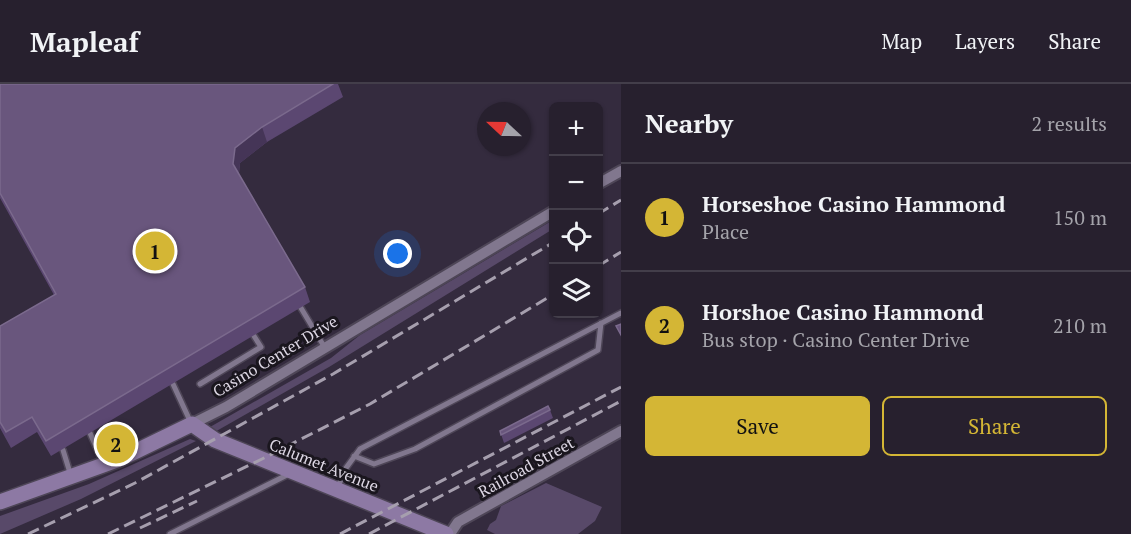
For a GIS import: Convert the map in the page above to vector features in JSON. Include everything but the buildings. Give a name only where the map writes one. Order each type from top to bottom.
[{"type":"street","points":[[603,181],[621,171]]},
{"type":"street","name":"Casino Center Drive","points":[[0,502],[104,465],[226,407],[549,214]]},
{"type":"street","name":"Calumet Avenue","points":[[192,424],[215,440],[448,534]]},
{"type":"street","name":"Railroad Street","points":[[448,534],[459,522],[621,431]]},
{"type":"lane","points":[[300,308],[326,348]]},
{"type":"lane","points":[[337,490],[354,456],[360,449],[621,313]]},
{"type":"lane","points":[[354,456],[374,464],[415,448],[598,350],[601,323]]},
{"type":"lane","points":[[200,384],[261,347],[254,336]]},
{"type":"lane","points":[[173,384],[192,424]]},
{"type":"lane","points":[[90,433],[104,465]]},
{"type":"lane","points":[[63,450],[71,477]]},
{"type":"lane","points":[[170,534],[293,471]]},
{"type":"shaded area","points":[[549,222],[549,231],[329,367],[213,433],[210,427],[331,358],[360,335]]},
{"type":"shaded area","points":[[190,439],[196,441],[81,499],[0,534],[0,516],[89,484]]},
{"type":"shaded area","points":[[546,483],[602,507],[595,521],[578,534],[495,534],[487,530],[496,520],[501,506]]},
{"type":"railway","points":[[603,211],[621,200]]},
{"type":"railway","points":[[28,534],[135,483],[333,374],[549,245]]},
{"type":"railway","points":[[601,264],[621,252]]},
{"type":"railway","points":[[108,534],[370,404],[549,297]]},
{"type":"railway","points":[[340,534],[621,387]]},
{"type":"railway","points":[[369,534],[621,401]]},
{"type":"railway","points":[[140,528],[197,501]]},
{"type":"place","name":"Horseshoe Casino Hammond","points":[[155,251]]},
{"type":"place","name":"Horshoe Casino Hammond","points":[[116,444]]}]
